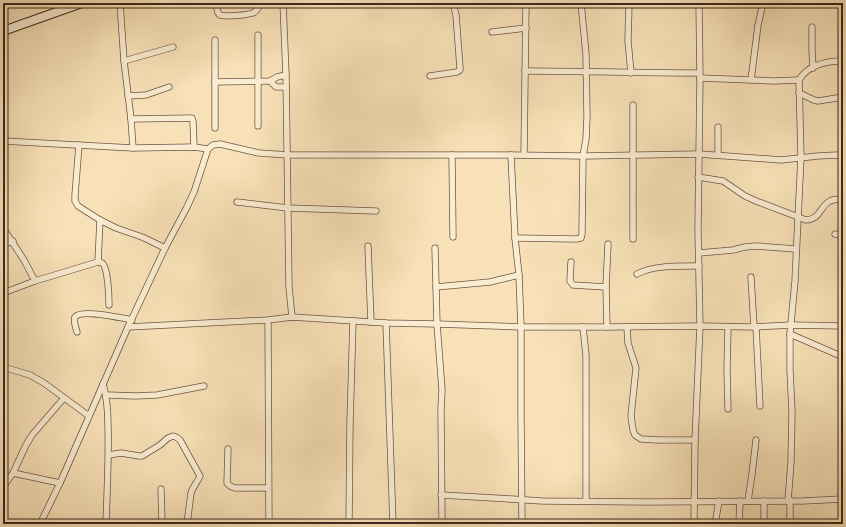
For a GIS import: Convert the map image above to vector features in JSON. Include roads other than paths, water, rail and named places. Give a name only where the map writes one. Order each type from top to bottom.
[{"type":"main road","points":[[3,31],[82,3]]},
{"type":"street","points":[[120,3],[124,61],[134,148]]},
{"type":"street","points":[[217,3],[218,14],[221,16],[252,13],[258,9],[260,3]]},
{"type":"street","points":[[283,3],[288,155],[289,287],[292,317]]},
{"type":"street","points":[[430,76],[457,72],[460,70],[456,15],[453,3]]},
{"type":"street","points":[[524,155],[526,3]]},
{"type":"street","points":[[515,238],[576,239],[580,238],[582,234],[583,156],[587,117],[585,34],[581,3]]},
{"type":"street","points":[[629,3],[628,41],[631,73]]},
{"type":"street","points":[[694,524],[700,326],[698,177],[700,76],[699,3]]},
{"type":"street","points":[[751,80],[758,25],[763,3]]},
{"type":"street","points":[[812,27],[812,68]]},
{"type":"street","points":[[492,32],[526,28]]},
{"type":"street","points":[[258,35],[258,126]]},
{"type":"street","points":[[215,40],[215,128]]},
{"type":"street","points":[[124,61],[174,47]]},
{"type":"street","points":[[790,524],[789,500],[792,412],[790,334],[792,325],[801,157],[799,80],[812,68],[818,65],[828,62],[843,61]]},
{"type":"street","points":[[525,71],[586,71],[774,81],[799,80]]},
{"type":"street","points":[[215,82],[270,81],[277,77],[286,75]]},
{"type":"street","points":[[270,81],[276,87],[286,87]]},
{"type":"street","points":[[128,96],[146,96],[169,87]]},
{"type":"street","points":[[799,93],[818,101],[843,97]]},
{"type":"street","points":[[633,105],[633,239]]},
{"type":"street","points":[[131,119],[192,118],[194,147]]},
{"type":"street","points":[[718,127],[718,155]]},
{"type":"street","points":[[3,141],[134,148],[194,147],[208,149]]},
{"type":"street","points":[[40,524],[60,483],[128,327],[165,248],[194,192],[208,149],[213,145],[220,144],[260,153],[288,155],[633,156],[698,154],[781,160],[831,155],[843,156]]},
{"type":"street","points":[[79,145],[75,195],[75,201],[78,206],[116,228],[142,237],[165,248]]},
{"type":"street","points":[[452,155],[453,237]]},
{"type":"street","points":[[511,155],[521,327],[522,524]]},
{"type":"street","points":[[698,177],[723,181],[750,199],[806,220],[815,218],[830,202],[836,199],[843,199]]},
{"type":"street","points":[[237,202],[288,208],[376,211]]},
{"type":"street","points":[[98,262],[100,220]]},
{"type":"street","points":[[3,228],[13,241],[35,281]]},
{"type":"street","points":[[835,234],[843,236]]},
{"type":"street","points":[[3,244],[13,241]]},
{"type":"street","points":[[607,327],[606,287],[608,244]]},
{"type":"street","points":[[368,246],[371,322]]},
{"type":"street","points":[[699,253],[756,246],[796,249]]},
{"type":"street","points":[[435,248],[437,324],[442,390],[442,524]]},
{"type":"street","points":[[3,293],[35,281],[101,262],[107,278],[109,304]]},
{"type":"street","points":[[571,262],[570,281],[573,285],[606,287]]},
{"type":"street","points":[[638,274],[644,271],[659,268],[699,266]]},
{"type":"street","points":[[436,288],[490,282],[519,275]]},
{"type":"street","points":[[751,277],[760,406]]},
{"type":"street","points":[[77,332],[74,319],[79,314],[91,314],[132,320]]},
{"type":"street","points":[[128,327],[268,320],[292,317],[386,323],[521,327],[843,326]]},
{"type":"street","points":[[268,320],[269,524]]},
{"type":"street","points":[[349,524],[353,321]]},
{"type":"street","points":[[386,323],[393,524]]},
{"type":"street","points":[[583,327],[586,355],[586,501]]},
{"type":"street","points":[[627,327],[628,343],[636,368],[632,406],[633,430],[635,434],[641,439],[696,440]]},
{"type":"street","points":[[728,327],[728,409]]},
{"type":"street","points":[[790,334],[843,358]]},
{"type":"street","points":[[3,367],[30,375],[44,383],[89,416]]},
{"type":"street","points":[[103,383],[106,395],[109,455],[106,524]]},
{"type":"street","points":[[106,395],[157,395],[204,386]]},
{"type":"street","points":[[842,395],[843,386]]},
{"type":"street","points":[[3,487],[13,473],[32,435],[64,398]]},
{"type":"street","points":[[109,455],[121,453],[142,456],[160,445],[168,438],[173,436],[180,440],[200,476],[191,492],[187,524]]},
{"type":"street","points":[[748,500],[756,440]]},
{"type":"street","points":[[228,449],[227,483],[230,486],[235,488],[268,488]]},
{"type":"street","points":[[441,495],[542,501],[647,502],[842,499],[843,462]]},
{"type":"street","points":[[13,473],[60,483]]},
{"type":"street","points":[[161,489],[162,524]]},
{"type":"street","points":[[740,500],[740,524]]},
{"type":"street","points":[[715,524],[719,501]]},
{"type":"street","points":[[764,501],[764,524]]}]
